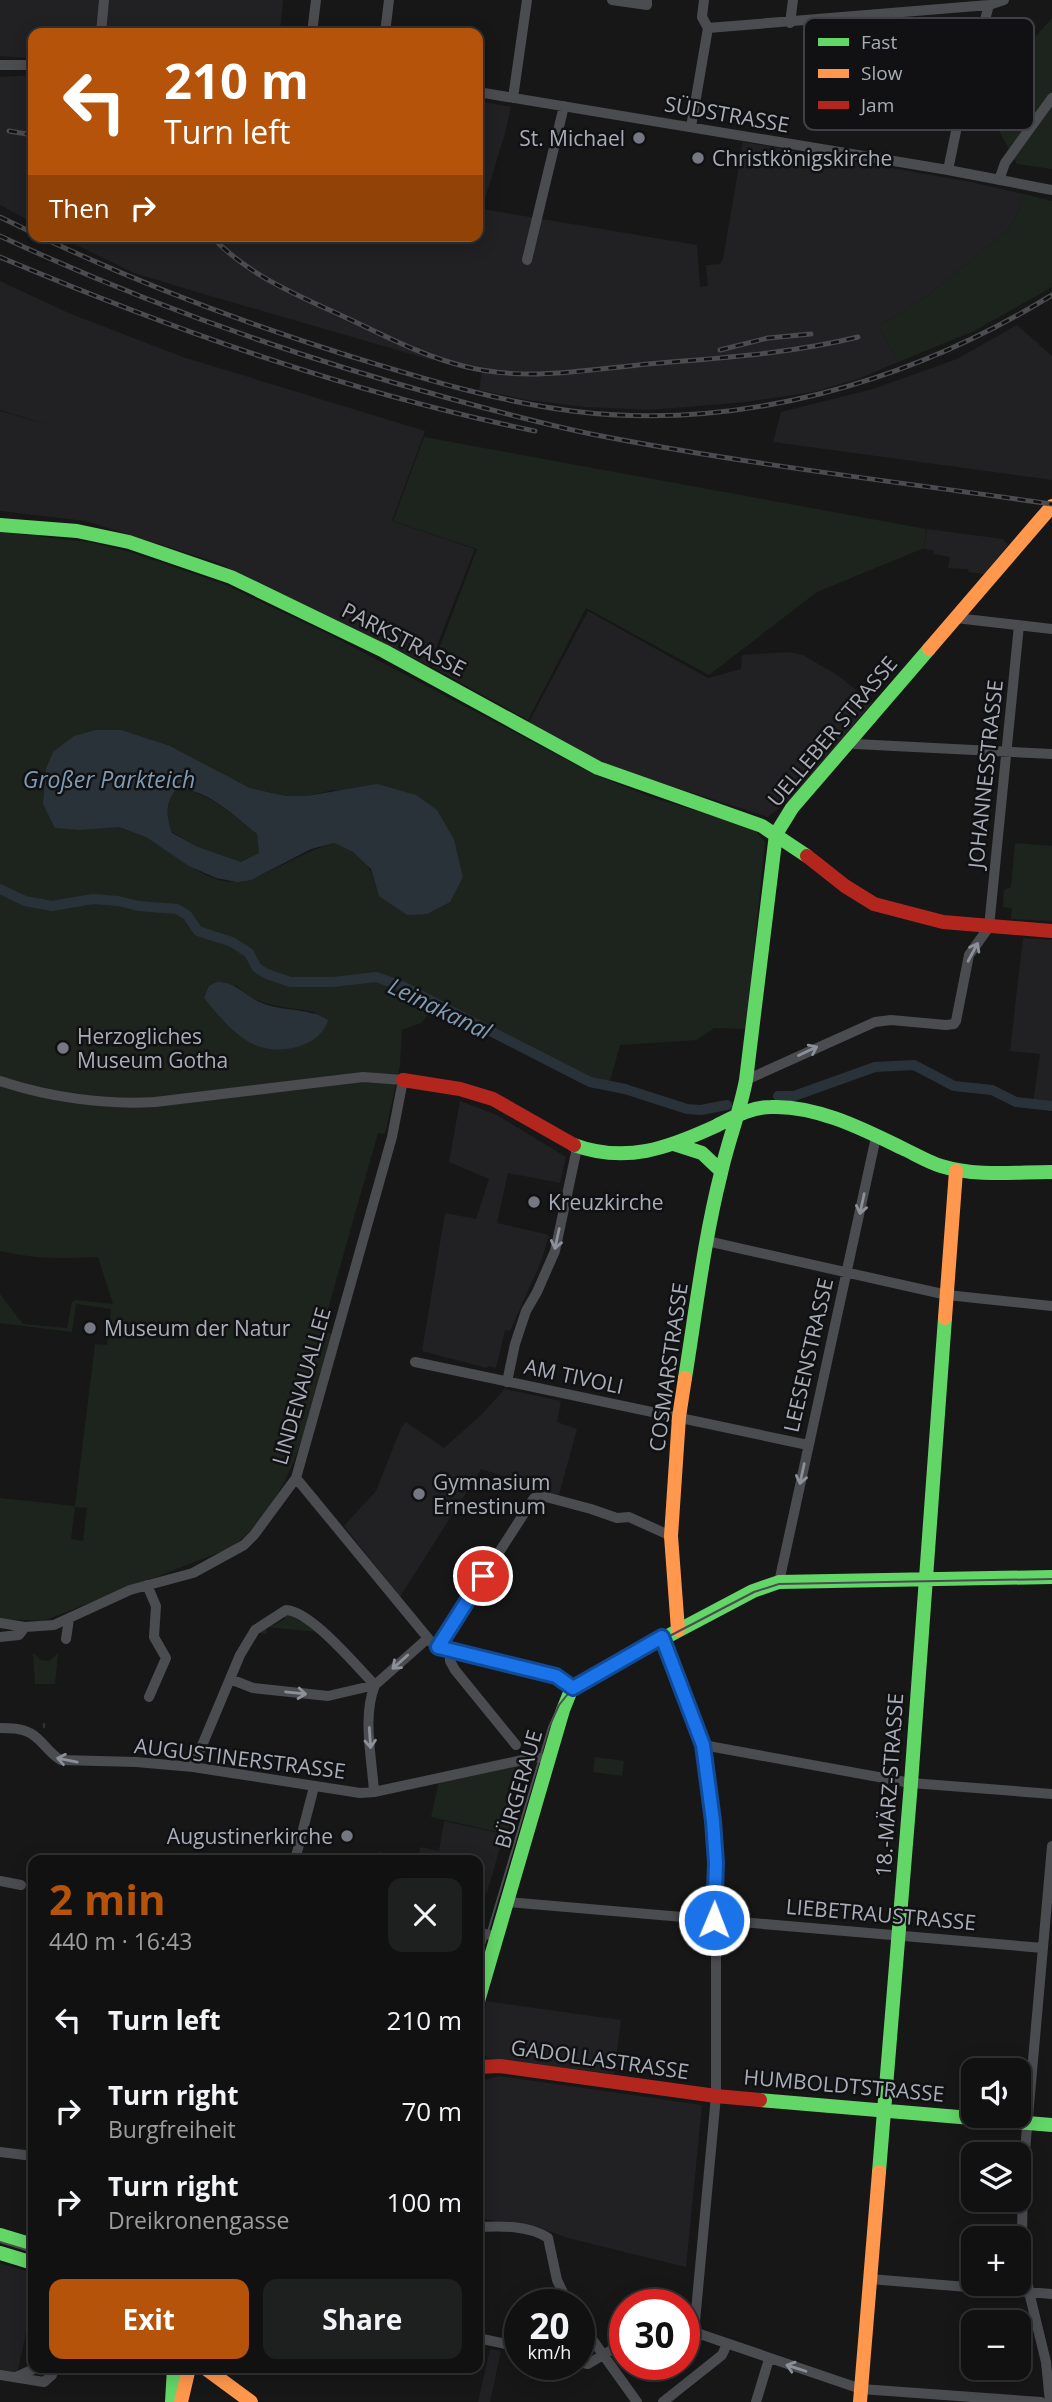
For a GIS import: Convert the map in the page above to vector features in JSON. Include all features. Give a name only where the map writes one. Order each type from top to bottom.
[{"type":"street","points":[[101,28],[104,0]]},
{"type":"street","points":[[313,28],[316,0]]},
{"type":"street","points":[[386,28],[389,0]]},
{"type":"street","points":[[513,98],[527,0]]},
{"type":"street","points":[[612,0],[647,5],[648,0]]},
{"type":"street","points":[[691,127],[708,28],[702,17],[704,0]]},
{"type":"street","points":[[790,23],[793,0]]},
{"type":"street","points":[[837,18],[978,3],[989,5],[1004,0]]},
{"type":"street","points":[[985,18],[989,5]]},
{"type":"street","points":[[708,28],[804,22]]},
{"type":"street","points":[[0,65],[28,65]]},
{"type":"street","name":"SÜDSTRASSE","points":[[483,93],[948,170],[1052,190]]},
{"type":"street","points":[[1034,123],[1052,98]]},
{"type":"street","points":[[527,260],[564,106]]},
{"type":"street","points":[[948,170],[956,130]]},
{"type":"street","points":[[999,180],[1005,163],[1029,130]]},
{"type":"street","name":"UELLEBER STRASSE","points":[[738,1115],[746,1080],[776,834],[783,819],[1052,506]]},
{"type":"street","name":"PARKSTRASSE","points":[[0,525],[78,531],[129,542],[231,577],[384,651],[597,768],[751,821],[776,834],[845,886],[874,904],[943,922],[1052,930]]},
{"type":"street","points":[[956,618],[1052,629]]},
{"type":"street","name":"JOHANNESSTRASSE","points":[[989,927],[1019,625]]},
{"type":"street","points":[[850,741],[855,744],[1052,754]]},
{"type":"street","points":[[746,1080],[875,1022],[891,1020],[954,1024],[969,955],[989,927]]},
{"type":"street","points":[[0,1081],[74,1098],[137,1103],[363,1077],[403,1080],[485,1095],[577,1148],[621,1155],[674,1144],[764,1106],[824,1115],[939,1166],[957,1171],[1052,1172]]},
{"type":"street","name":"LINDENAUALLEE","points":[[26,1633],[69,1619],[121,1594],[193,1573],[244,1545],[264,1523],[296,1478],[392,1137],[403,1080]]},
{"type":"street","name":"COSMARSTRASSE","points":[[678,1630],[671,1536],[679,1417],[707,1241],[721,1171],[738,1115]]},
{"type":"street","name":"LEESENSTRASSE","points":[[779,1582],[876,1137]]},
{"type":"street","points":[[674,1144],[702,1153],[721,1171]]},
{"type":"street","points":[[507,1382],[526,1311],[555,1251],[577,1148]]},
{"type":"street","name":"18.-MÄRZ-STRASSE","points":[[860,2395],[911,1783],[957,1171]]},
{"type":"street","points":[[707,1241],[947,1294],[1052,1306]]},
{"type":"street","name":"AM TIVOLI","points":[[415,1362],[808,1445]]},
{"type":"street","points":[[296,1478],[426,1639],[450,1651],[556,1676],[573,1688],[662,1637],[753,1591],[779,1582],[1052,1577]]},
{"type":"street","points":[[438,1647],[534,1498],[546,1497],[617,1518],[629,1517],[671,1536]]},
{"type":"street","points":[[147,1585],[156,1606],[154,1637],[166,1658],[149,1697]]},
{"type":"street","points":[[195,1767],[240,1655],[255,1630],[286,1611],[299,1612],[314,1624],[374,1685]]},
{"type":"street","points":[[66,1639],[69,1619]]},
{"type":"street","points":[[0,1623],[26,1633]]},
{"type":"street","points":[[0,1637],[26,1633]]},
{"type":"street","points":[[662,1637],[703,1745],[716,1863],[716,2096],[694,2289]]},
{"type":"street","points":[[230,1679],[253,1688],[328,1696],[374,1685],[426,1639]]},
{"type":"street","points":[[450,1651],[450,1661],[455,1670],[516,1745]]},
{"type":"street","points":[[374,1685],[368,1702],[374,1791]]},
{"type":"street","name":"BÜRGERAUE","points":[[483,1984],[566,1700],[573,1688]]},
{"type":"street","name":"AUGUSTINERSTRASSE","points":[[0,1728],[27,1732],[61,1760],[195,1767],[350,1792],[374,1791],[536,1757],[548,1760]]},
{"type":"street","points":[[703,1745],[911,1783],[1052,1794]]},
{"type":"street","points":[[296,1855],[314,1787]]},
{"type":"street","points":[[1031,2088],[1052,1846]]},
{"type":"street","points":[[0,1881],[21,1885]]},
{"type":"street","name":"LIEBETRAUSTRASSE","points":[[507,1902],[1043,1948]]},
{"type":"street","points":[[483,1933],[497,1937]]},
{"type":"street","name":"GADOLLASTRASSE","points":[[483,2067],[500,2066],[716,2096]]},
{"type":"street","name":"HUMBOLDTSTRASSE","points":[[716,2096],[961,2117]]},
{"type":"street","name":"HUMBOLDTSTRASSE","points":[[1031,2123],[1052,2125]]},
{"type":"street","points":[[1023,2226],[1023,2173],[1028,2128]]},
{"type":"street","points":[[0,2152],[28,2155]]},
{"type":"street","points":[[483,2227],[535,2231],[548,2238],[556,2280],[561,2289]]},
{"type":"street","points":[[0,2235],[28,2243]]},
{"type":"street","points":[[0,2253],[28,2261]]},
{"type":"street","points":[[870,2279],[961,2286]]},
{"type":"street","points":[[1031,2292],[1052,2294]]},
{"type":"street","points":[[1031,2296],[1046,2362],[1050,2402]]},
{"type":"street","points":[[700,2336],[769,2359],[860,2395],[1041,2402]]},
{"type":"street","points":[[483,2339],[504,2344]]},
{"type":"street","points":[[663,2402],[722,2355],[727,2344]]},
{"type":"street","points":[[595,2346],[637,2402]]},
{"type":"street","points":[[595,2359],[609,2351]]},
{"type":"street","points":[[756,2402],[769,2359]]},
{"type":"street","points":[[14,2377],[28,2373]]},
{"type":"street","points":[[0,2375],[44,2382],[52,2373]]},
{"type":"street","points":[[172,2402],[174,2373]]},
{"type":"street","points":[[181,2402],[188,2373]]},
{"type":"street","points":[[212,2373],[251,2402]]},
{"type":"shaded area","points":[[0,0],[283,0],[280,28],[28,28],[28,58],[0,56]]},
{"type":"shaded area","points":[[1052,18],[1052,169],[1017,164],[999,130],[1034,130],[1034,38]]},
{"type":"shaded area","points":[[28,75],[28,220],[0,205],[0,77]]},
{"type":"shaded area","points":[[483,102],[511,107],[483,206]]},
{"type":"shaded area","points":[[743,142],[971,182],[1023,194],[1019,211],[1008,230],[926,297],[879,326],[898,362],[858,379],[813,392],[746,402],[650,410],[586,407],[528,400],[479,390],[483,367],[428,359],[134,273],[70,242],[483,242],[483,209],[697,245],[700,287],[708,286],[706,265],[720,264],[723,259]]},
{"type":"shaded area","points":[[1023,194],[1052,201],[1052,287],[974,331],[898,362],[879,326],[926,297],[1008,230],[1019,211]]},
{"type":"shaded area","points":[[0,281],[71,314],[183,357],[425,431],[392,521],[475,549],[429,666],[216,562],[85,521],[0,511],[0,411],[49,425],[0,410]]},
{"type":"shaded area","points":[[1017,325],[1052,356],[1052,480],[773,442],[781,412],[873,389],[957,359]]},
{"type":"shaded area","points":[[424,437],[926,529],[924,548],[817,592],[709,675],[586,608],[528,720],[432,667],[477,549],[393,521]]},
{"type":"shaded area","points":[[927,529],[1003,539],[1008,545],[984,574],[969,572],[968,569],[948,568],[950,557],[924,549]]},
{"type":"shaded area","points":[[0,532],[89,542],[127,551],[226,585],[332,636],[593,774],[648,796],[754,829],[765,842],[746,1029],[714,1028],[697,1040],[620,1045],[609,1085],[566,1067],[441,1000],[421,1023],[402,1030],[400,1065],[385,1134],[378,1133],[322,1330],[332,1334],[317,1392],[285,1481],[269,1508],[251,1531],[228,1549],[43,1621],[0,1619],[0,1498],[75,1506],[95,1344],[107,1345],[111,1309],[76,1304],[72,1332],[0,1323],[0,1294],[23,1324],[67,1328],[72,1302],[75,1300],[113,1304],[98,1257],[49,1258],[0,1251]],"holes":[[[170,746],[250,788],[287,796],[307,796],[334,790],[437,810],[454,839],[463,877],[379,896],[365,862],[334,843],[252,878],[228,882],[215,879],[144,836],[119,827]],[[236,985],[244,993],[263,1002],[316,1012],[255,1045],[220,1018]],[[75,1507],[87,1508],[83,1541],[71,1539]]]},
{"type":"shaded area","points":[[588,611],[708,678],[741,669],[742,655],[788,652],[803,655],[837,675],[872,703],[798,793],[768,817],[637,775],[604,764],[528,724]]},
{"type":"shaded area","points":[[176,789],[199,794],[229,812],[257,834],[259,853],[241,862],[198,847],[172,832],[168,810]]},
{"type":"shaded area","points":[[1015,843],[1052,846],[1052,921],[1011,919],[1012,908],[1003,907],[1004,890],[1011,887]]},
{"type":"shaded area","points":[[1023,938],[1052,940],[1052,1104],[1033,1102],[1040,1054],[1010,1051]]},
{"type":"shaded area","points":[[460,1101],[497,1115],[566,1157],[560,1183],[508,1173],[497,1223],[549,1235],[541,1262],[510,1331],[505,1330],[496,1368],[422,1351],[445,1213],[476,1219],[489,1179],[449,1162]]},
{"type":"shaded area","name":"Gymnasium Ernestinum","points":[[505,1389],[561,1401],[557,1422],[577,1429],[558,1498],[481,1469],[400,1597],[344,1526],[376,1491],[401,1428],[406,1422],[444,1448]]},
{"type":"shaded area","points":[[289,1613],[301,1622],[303,1619],[318,1632],[267,1627],[266,1634],[258,1633],[270,1623],[272,1626],[285,1619],[284,1615]]},
{"type":"shaded area","points":[[33,1653],[41,1660],[49,1661],[58,1653],[55,1684],[35,1684]]},
{"type":"shaded area","points":[[595,1757],[624,1761],[622,1776],[593,1772]]},
{"type":"shaded area","points":[[521,1765],[527,1767],[507,1834],[431,1817],[439,1780]]},
{"type":"shaded area","points":[[444,1821],[504,1834],[487,1893],[483,1892],[483,1855],[419,1855],[420,1847],[439,1851]]},
{"type":"shaded area","points":[[485,2001],[621,2020],[614,2074],[488,2058],[483,2054]]},
{"type":"shaded area","points":[[499,2076],[702,2105],[686,2267],[568,2238],[540,2228],[483,2219],[483,2081]]},
{"type":"shaded area","points":[[0,2263],[28,2271],[28,2323],[17,2374],[0,2371]]},
{"type":"shaded area","points":[[490,2349],[501,2351],[490,2402],[478,2402]]},
{"type":"water","name":"Großer Parkteich","points":[[96,730],[121,730],[170,746],[250,788],[286,796],[307,796],[377,784],[416,795],[437,810],[454,839],[463,877],[450,902],[427,914],[407,915],[379,896],[371,869],[353,852],[334,843],[311,849],[251,880],[237,882],[216,878],[189,866],[146,837],[119,827],[80,830],[55,828],[43,804],[46,769],[53,752],[74,736]],"holes":[[[176,789],[187,790],[219,804],[257,834],[259,853],[241,862],[198,847],[172,833],[168,805]]]},
{"type":"water","points":[[217,982],[235,987],[262,1003],[312,1013],[328,1020],[324,1030],[307,1043],[286,1049],[263,1048],[239,1035],[226,1024],[204,998],[209,986]]},
{"type":"waterway","name":"Leinakanal","points":[[0,889],[25,901],[52,906],[93,899],[177,909],[187,915],[198,931],[232,942],[249,953],[257,968],[267,974],[290,982],[333,982],[376,977],[402,986],[590,1082],[625,1089],[687,1109],[701,1110],[727,1105]]},
{"type":"waterway","name":"Leinakanal","points":[[778,1096],[794,1096],[875,1067],[914,1065],[954,1086],[992,1090],[1016,1102],[1052,1106]]},
{"type":"tram line","points":[[483,1948],[549,1727],[559,1705],[571,1690],[754,1592],[779,1584],[1052,1579]]},
{"type":"tram line","points":[[0,2242],[28,2250]]},
{"type":"railway","points":[[9,131],[28,134]]},
{"type":"railway","points":[[0,217],[28,231]]},
{"type":"railway","points":[[0,236],[164,306],[277,346],[390,382],[519,417],[591,434],[706,454],[1052,504]]},
{"type":"railway","points":[[52,242],[227,315],[399,371],[485,395],[543,407],[635,416],[697,414],[760,406],[821,394],[941,353],[998,326],[1052,295]]},
{"type":"railway","points":[[217,242],[239,261],[269,281],[302,297],[415,349],[486,371],[532,374],[579,371],[780,351],[858,337]]},
{"type":"railway","points":[[0,257],[131,310],[263,357],[398,398],[535,431]]},
{"type":"railway","points":[[720,350],[768,338],[811,334]]},
{"type":"traffic: fast","points":[[0,525],[77,531],[129,542],[231,577],[384,651],[598,768],[762,826],[807,856]]},
{"type":"traffic: fast","points":[[685,1378],[710,1224],[746,1080],[776,834],[792,808],[929,649]]},
{"type":"traffic: fast","points":[[574,1145],[611,1153],[646,1151],[681,1141],[750,1111],[764,1107],[788,1107],[839,1120],[941,1166],[968,1172],[1052,1172]]},
{"type":"traffic: fast","points":[[674,1144],[702,1153],[721,1171]]},
{"type":"traffic: fast","points":[[879,2172],[945,1318]]},
{"type":"traffic: fast","points":[[483,1984],[563,1710],[571,1690],[579,1683],[753,1591],[779,1582],[1052,1577]]},
{"type":"traffic: fast","points":[[760,2100],[1052,2125]]},
{"type":"traffic: fast","points":[[0,2235],[28,2243]]},
{"type":"traffic: fast","points":[[0,2253],[28,2261]]},
{"type":"traffic: fast","points":[[172,2402],[174,2373]]},
{"type":"traffic: slow","points":[[929,649],[1052,506]]},
{"type":"traffic: slow","points":[[945,1318],[956,1171]]},
{"type":"traffic: slow","points":[[678,1630],[671,1536],[679,1417],[685,1378]]},
{"type":"traffic: slow","points":[[860,2402],[879,2172]]},
{"type":"traffic: slow","points":[[181,2402],[188,2373]]},
{"type":"traffic: slow","points":[[212,2373],[251,2402]]},
{"type":"traffic: jam","points":[[807,856],[845,886],[874,904],[943,922],[1052,931]]},
{"type":"traffic: jam","points":[[403,1080],[460,1089],[493,1099],[574,1145]]},
{"type":"traffic: jam","points":[[483,2067],[500,2066],[760,2100]]},
{"type":"place","name":"St. Michael","points":[[639,138]]},
{"type":"place","name":"Christkönigskirche","points":[[698,158]]},
{"type":"place","name":"Herzogliches Museum Gotha","points":[[63,1048]]},
{"type":"place","name":"Kreuzkirche","points":[[534,1202]]},
{"type":"place","name":"Museum der Natur","points":[[90,1328]]},
{"type":"place","name":"Gymnasium Ernestinum","points":[[419,1494]]},
{"type":"place","name":"Augustinerkirche","points":[[347,1836]]},
{"type":"route","points":[[483,1576],[438,1647],[556,1676],[573,1688],[662,1637],[703,1745],[709,1780],[716,1863],[714,1920]]}]
